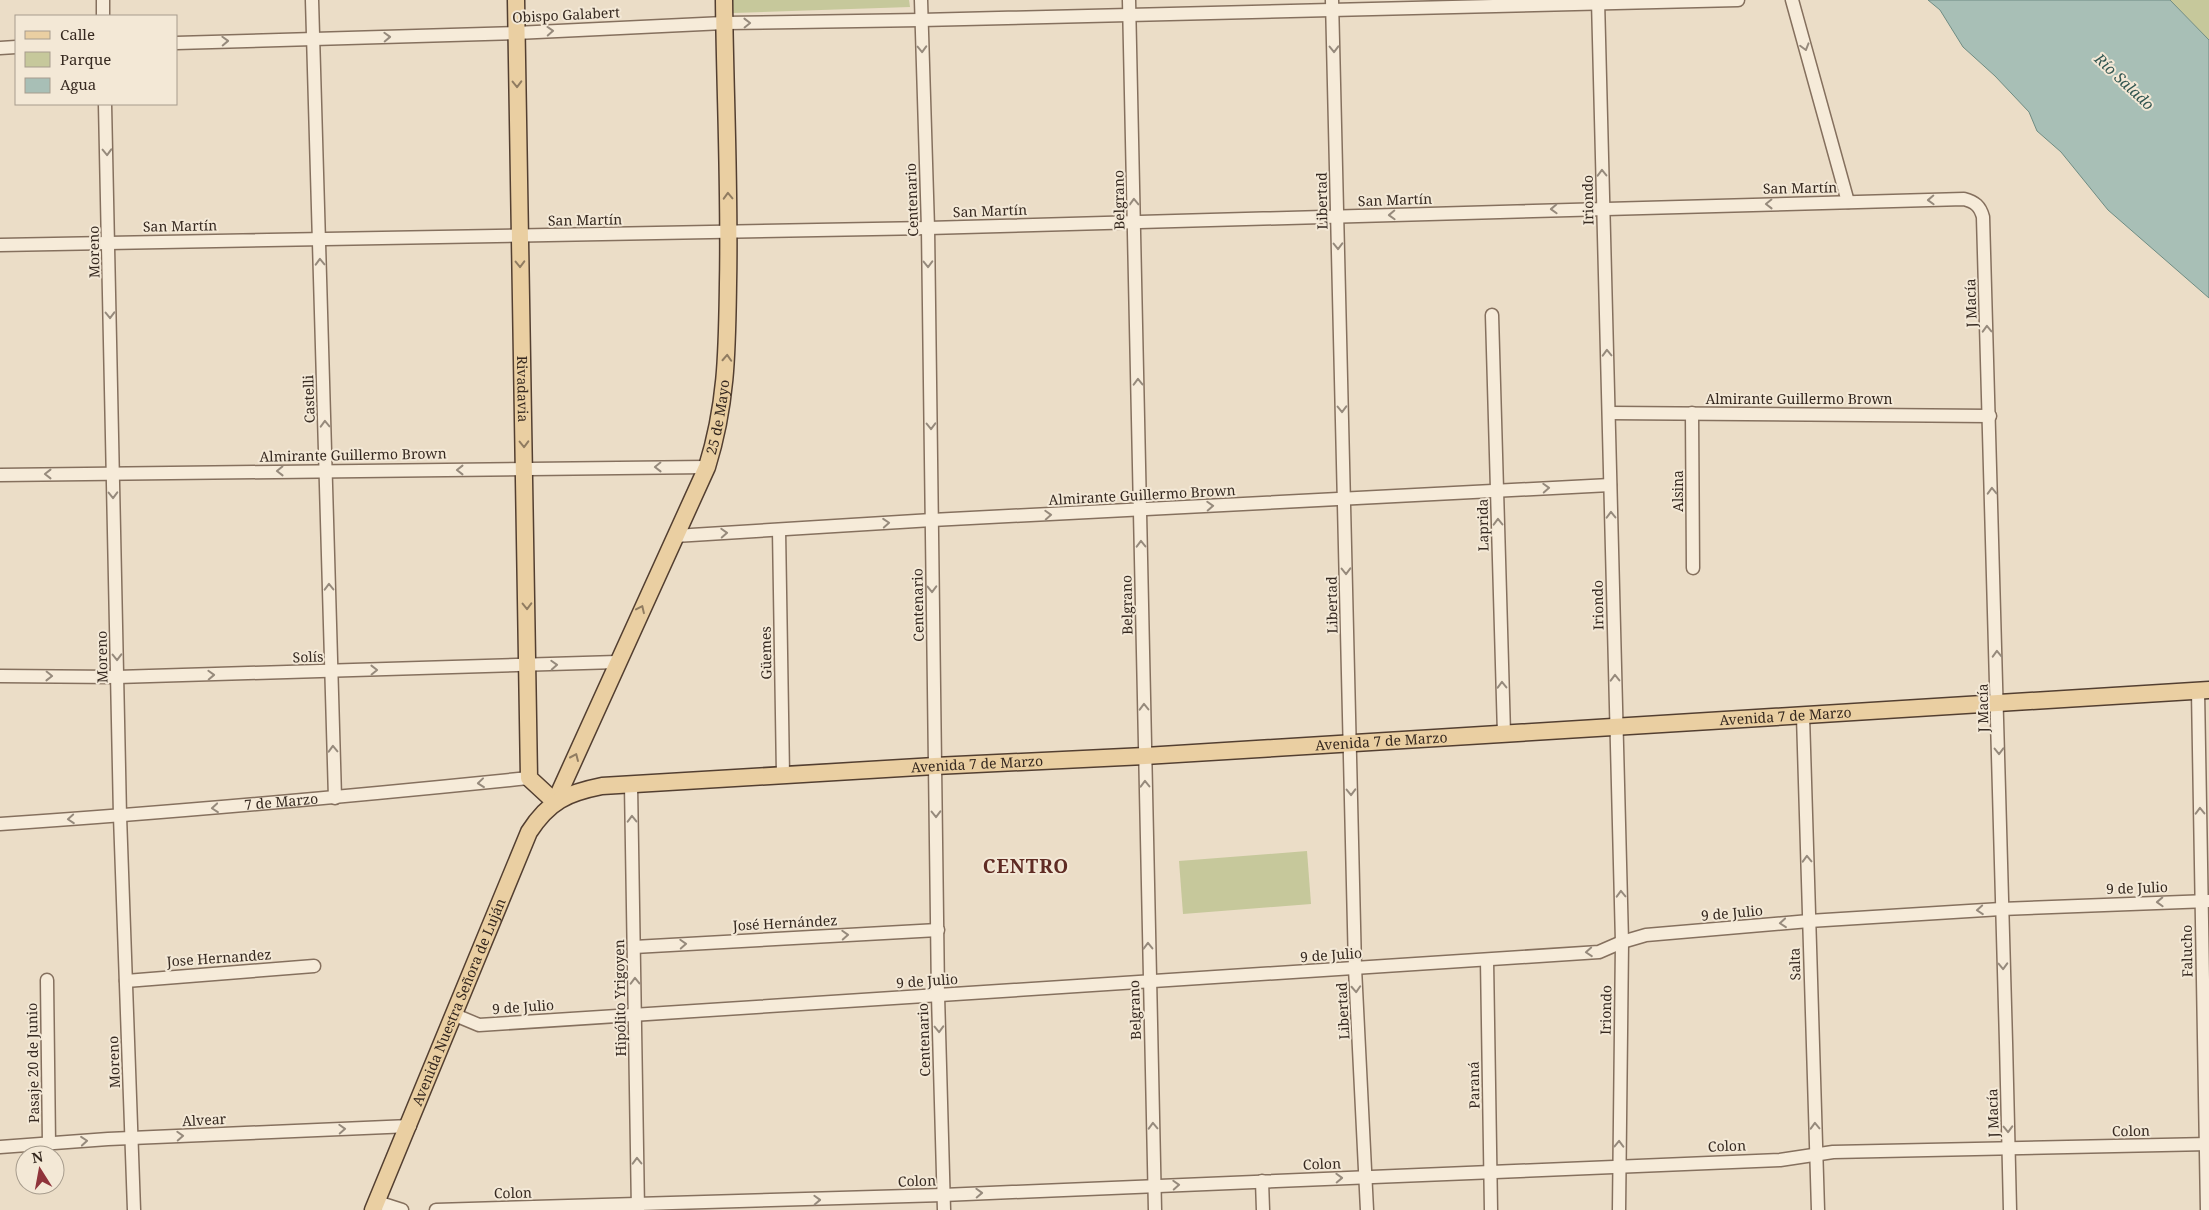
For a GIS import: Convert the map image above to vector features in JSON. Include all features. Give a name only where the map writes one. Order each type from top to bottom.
[{"type":"main road","name":"Rivadavia","points":[[516,0],[530,778]]},
{"type":"main road","name":"25 de Mayo","points":[[555,802],[707,467],[722,409],[727,359],[730,232],[724,0]]},
{"type":"main road","name":"Avenida 7 de Marzo","points":[[555,802],[585,790],[602,786],[935,766],[1145,756],[2203,691]]},
{"type":"main road","points":[[530,778],[555,802]]},
{"type":"main road","name":"Avenida Nuestra Señora de Luján","points":[[375,1206],[410,1126],[530,832],[538,818],[555,802]]},
{"type":"street","points":[[103,0],[103,15]]},
{"type":"street","name":"Castelli","points":[[312,0],[335,798]]},
{"type":"street","name":"Centenario","points":[[921,0],[928,228],[938,995],[944,1210]]},
{"type":"street","name":"Belgrano","points":[[1129,0],[1155,1210]]},
{"type":"street","name":"Obispo Galabert","points":[[178,43],[516,33],[724,23],[1129,15],[1332,5],[1738,0]]},
{"type":"street","points":[[1792,0],[1848,202]]},
{"type":"street","name":"Iriondo","points":[[1598,2],[1622,942],[1620,1210]]},
{"type":"street","name":"Libertad","points":[[1332,5],[1355,968],[1367,1210]]},
{"type":"street","points":[[0,48],[15,47]]},
{"type":"street","name":"Moreno","points":[[105,105],[120,816],[134,1210]]},
{"type":"street","name":"San Martín","points":[[0,245],[928,228],[1964,199],[1978,206]]},
{"type":"street","name":"J Macía","points":[[1978,206],[1983,217],[1990,416],[2010,1210]]},
{"type":"street","name":"Laprida","points":[[1492,315],[1504,734]]},
{"type":"street","name":"Almirante Guillermo Brown","points":[[1608,413],[1990,416]]},
{"type":"street","name":"Alsina","points":[[1692,414],[1693,568]]},
{"type":"street","name":"Almirante Guillermo Brown","points":[[0,475],[707,467]]},
{"type":"street","name":"Almirante Guillermo Brown","points":[[675,536],[932,520],[1610,484]]},
{"type":"street","name":"Güemes","points":[[779,530],[783,775]]},
{"type":"street","name":"Solís","points":[[0,676],[117,677],[617,662]]},
{"type":"street","name":"Falucho","points":[[2203,691],[2207,1210]]},
{"type":"street","name":"Salta","points":[[1803,716],[1818,1210]]},
{"type":"street","name":"7 de Marzo","points":[[0,824],[335,798],[530,778]]},
{"type":"street","name":"Hipólito Yrigoyen","points":[[631,785],[638,1208]]},
{"type":"street","name":"9 de Julio","points":[[454,1015],[479,1025],[1487,960],[1599,952],[1622,942],[1646,935],[1809,921],[2001,909],[2205,901]]},
{"type":"street","name":"José Hernández","points":[[634,947],[938,930]]},
{"type":"street","name":"Paraná","points":[[1487,960],[1491,1210]]},
{"type":"street","name":"Jose Hernandez","points":[[126,981],[314,966]]},
{"type":"street","name":"Pasaje 20 de Junio","points":[[46,980],[49,1144]]},
{"type":"street","name":"Alvear","points":[[0,1147],[131,1138],[410,1126]]},
{"type":"street","name":"Colon","points":[[436,1210],[792,1205],[943,1195],[1619,1165],[1780,1160],[1833,1152],[2207,1144]]},
{"type":"street","points":[[1262,1181],[1262,1210]]},
{"type":"street","points":[[375,1206],[402,1210]]},
{"type":"green space","points":[[733,0],[909,0],[910,7],[733,13]]},
{"type":"green space","points":[[2170,0],[2209,0],[2209,40]]},
{"type":"green space","points":[[1307,851],[1311,904],[1183,914],[1179,861]]},
{"type":"water","name":"Río Salado","points":[[1928,0],[2170,0],[2209,40],[2209,298],[2108,210],[2061,152],[2037,131],[2029,112],[1995,76],[1963,47],[1940,10]]},
{"type":"district","name":"CENTRO","points":[[1026,866]]}]
